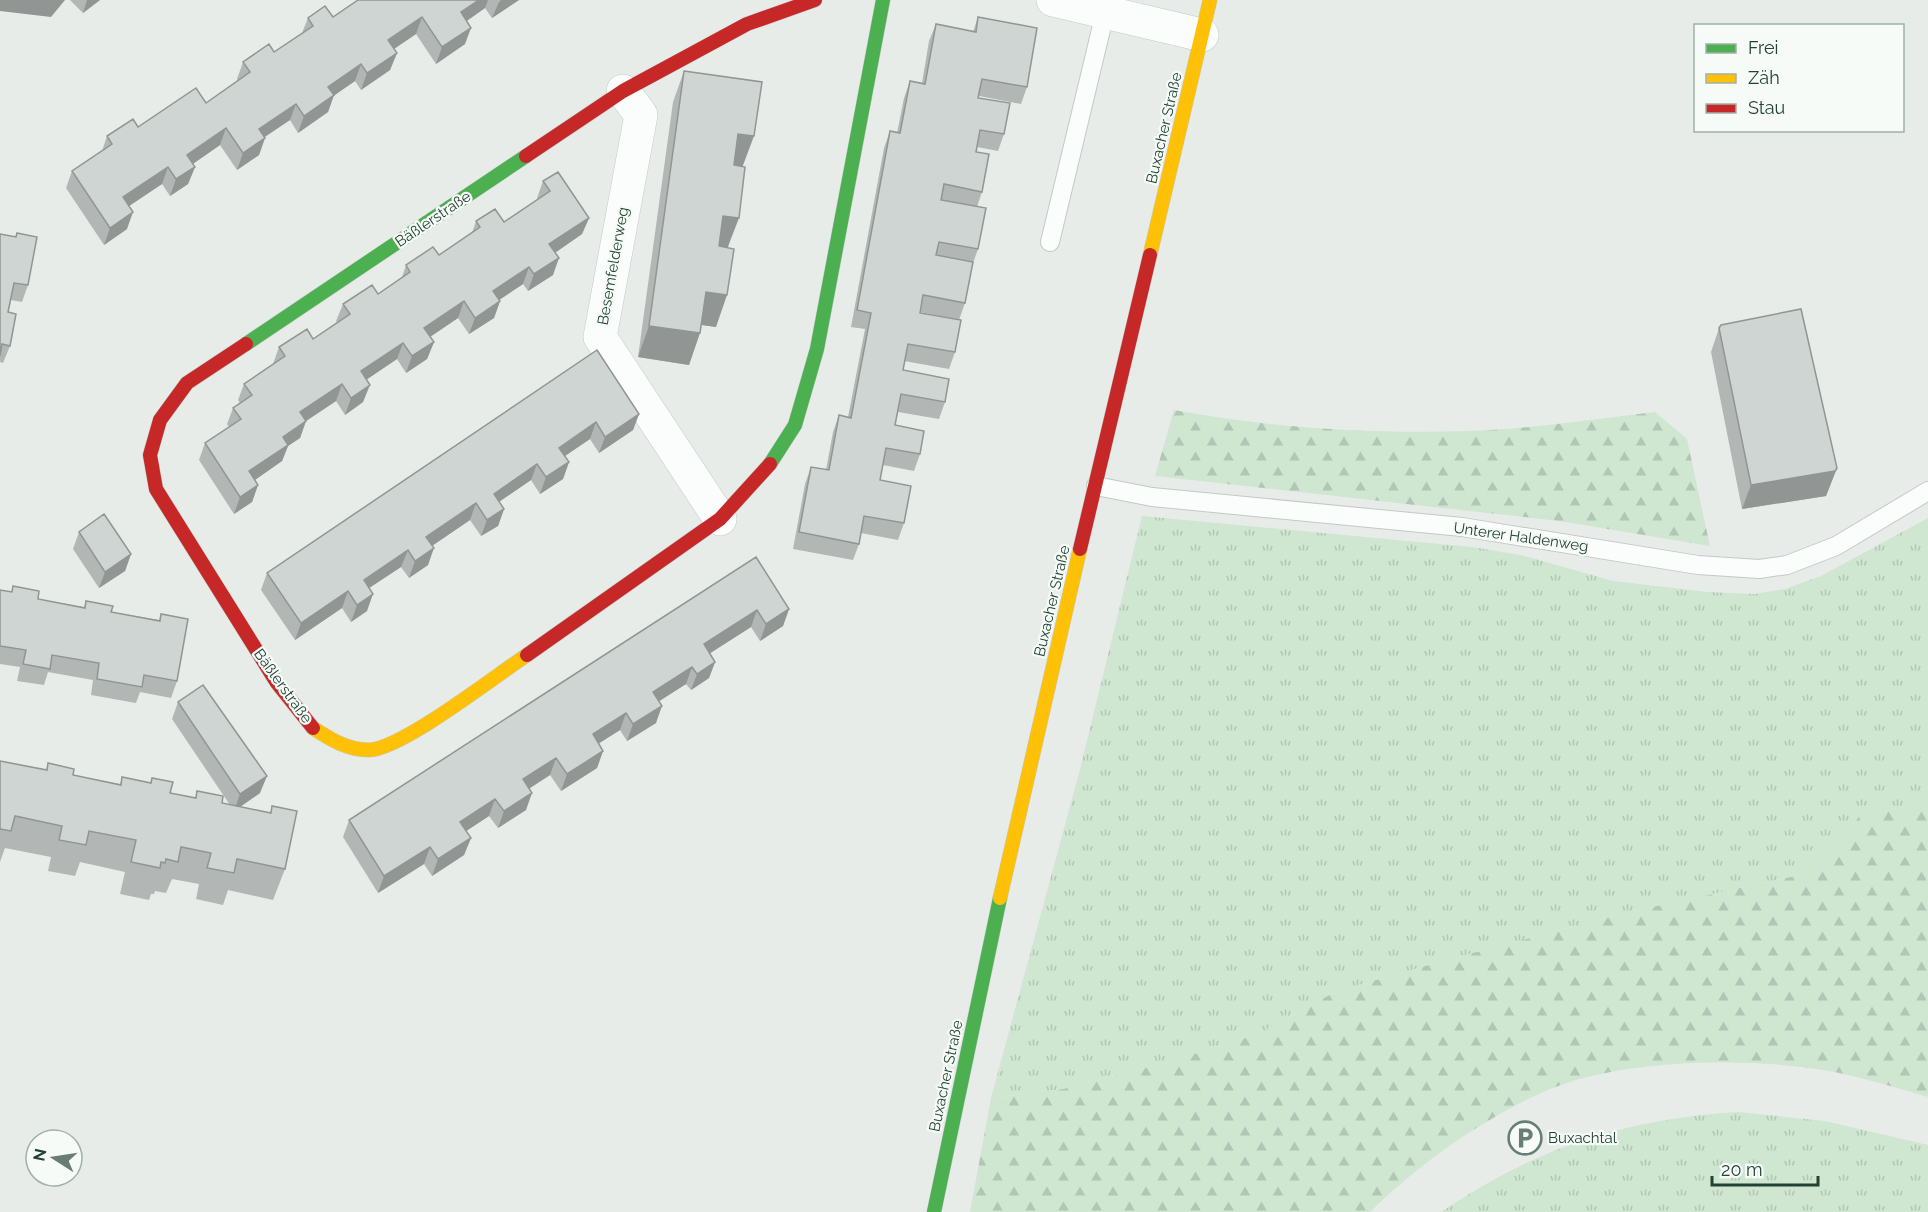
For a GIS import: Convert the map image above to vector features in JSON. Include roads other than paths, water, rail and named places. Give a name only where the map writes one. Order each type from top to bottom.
[{"type":"street","name":"Bäßlerstraße","points":[[815,0],[747,24],[623,91],[187,383],[160,420],[150,455],[156,489],[277,683],[308,725],[337,744],[369,750],[400,741],[638,579],[720,519],[772,462],[795,425],[817,349],[883,0]]},
{"type":"street","points":[[1053,0],[1202,35]]},
{"type":"street","name":"Buxacher Straße","points":[[934,1212],[1012,840],[1210,0]]},
{"type":"street","name":"Besemfelderweg","points":[[623,91],[641,115],[600,337],[720,519]]},
{"type":"lane","points":[[1050,242],[1105,13]]},
{"type":"lane","name":"Unterer Haldenweg","points":[[1096,486],[1152,497],[1462,527],[1698,565],[1758,569],[1787,565],[1836,546],[1928,491]]},
{"type":"place","name":"Buxachtal","points":[[1525,1138]]}]
